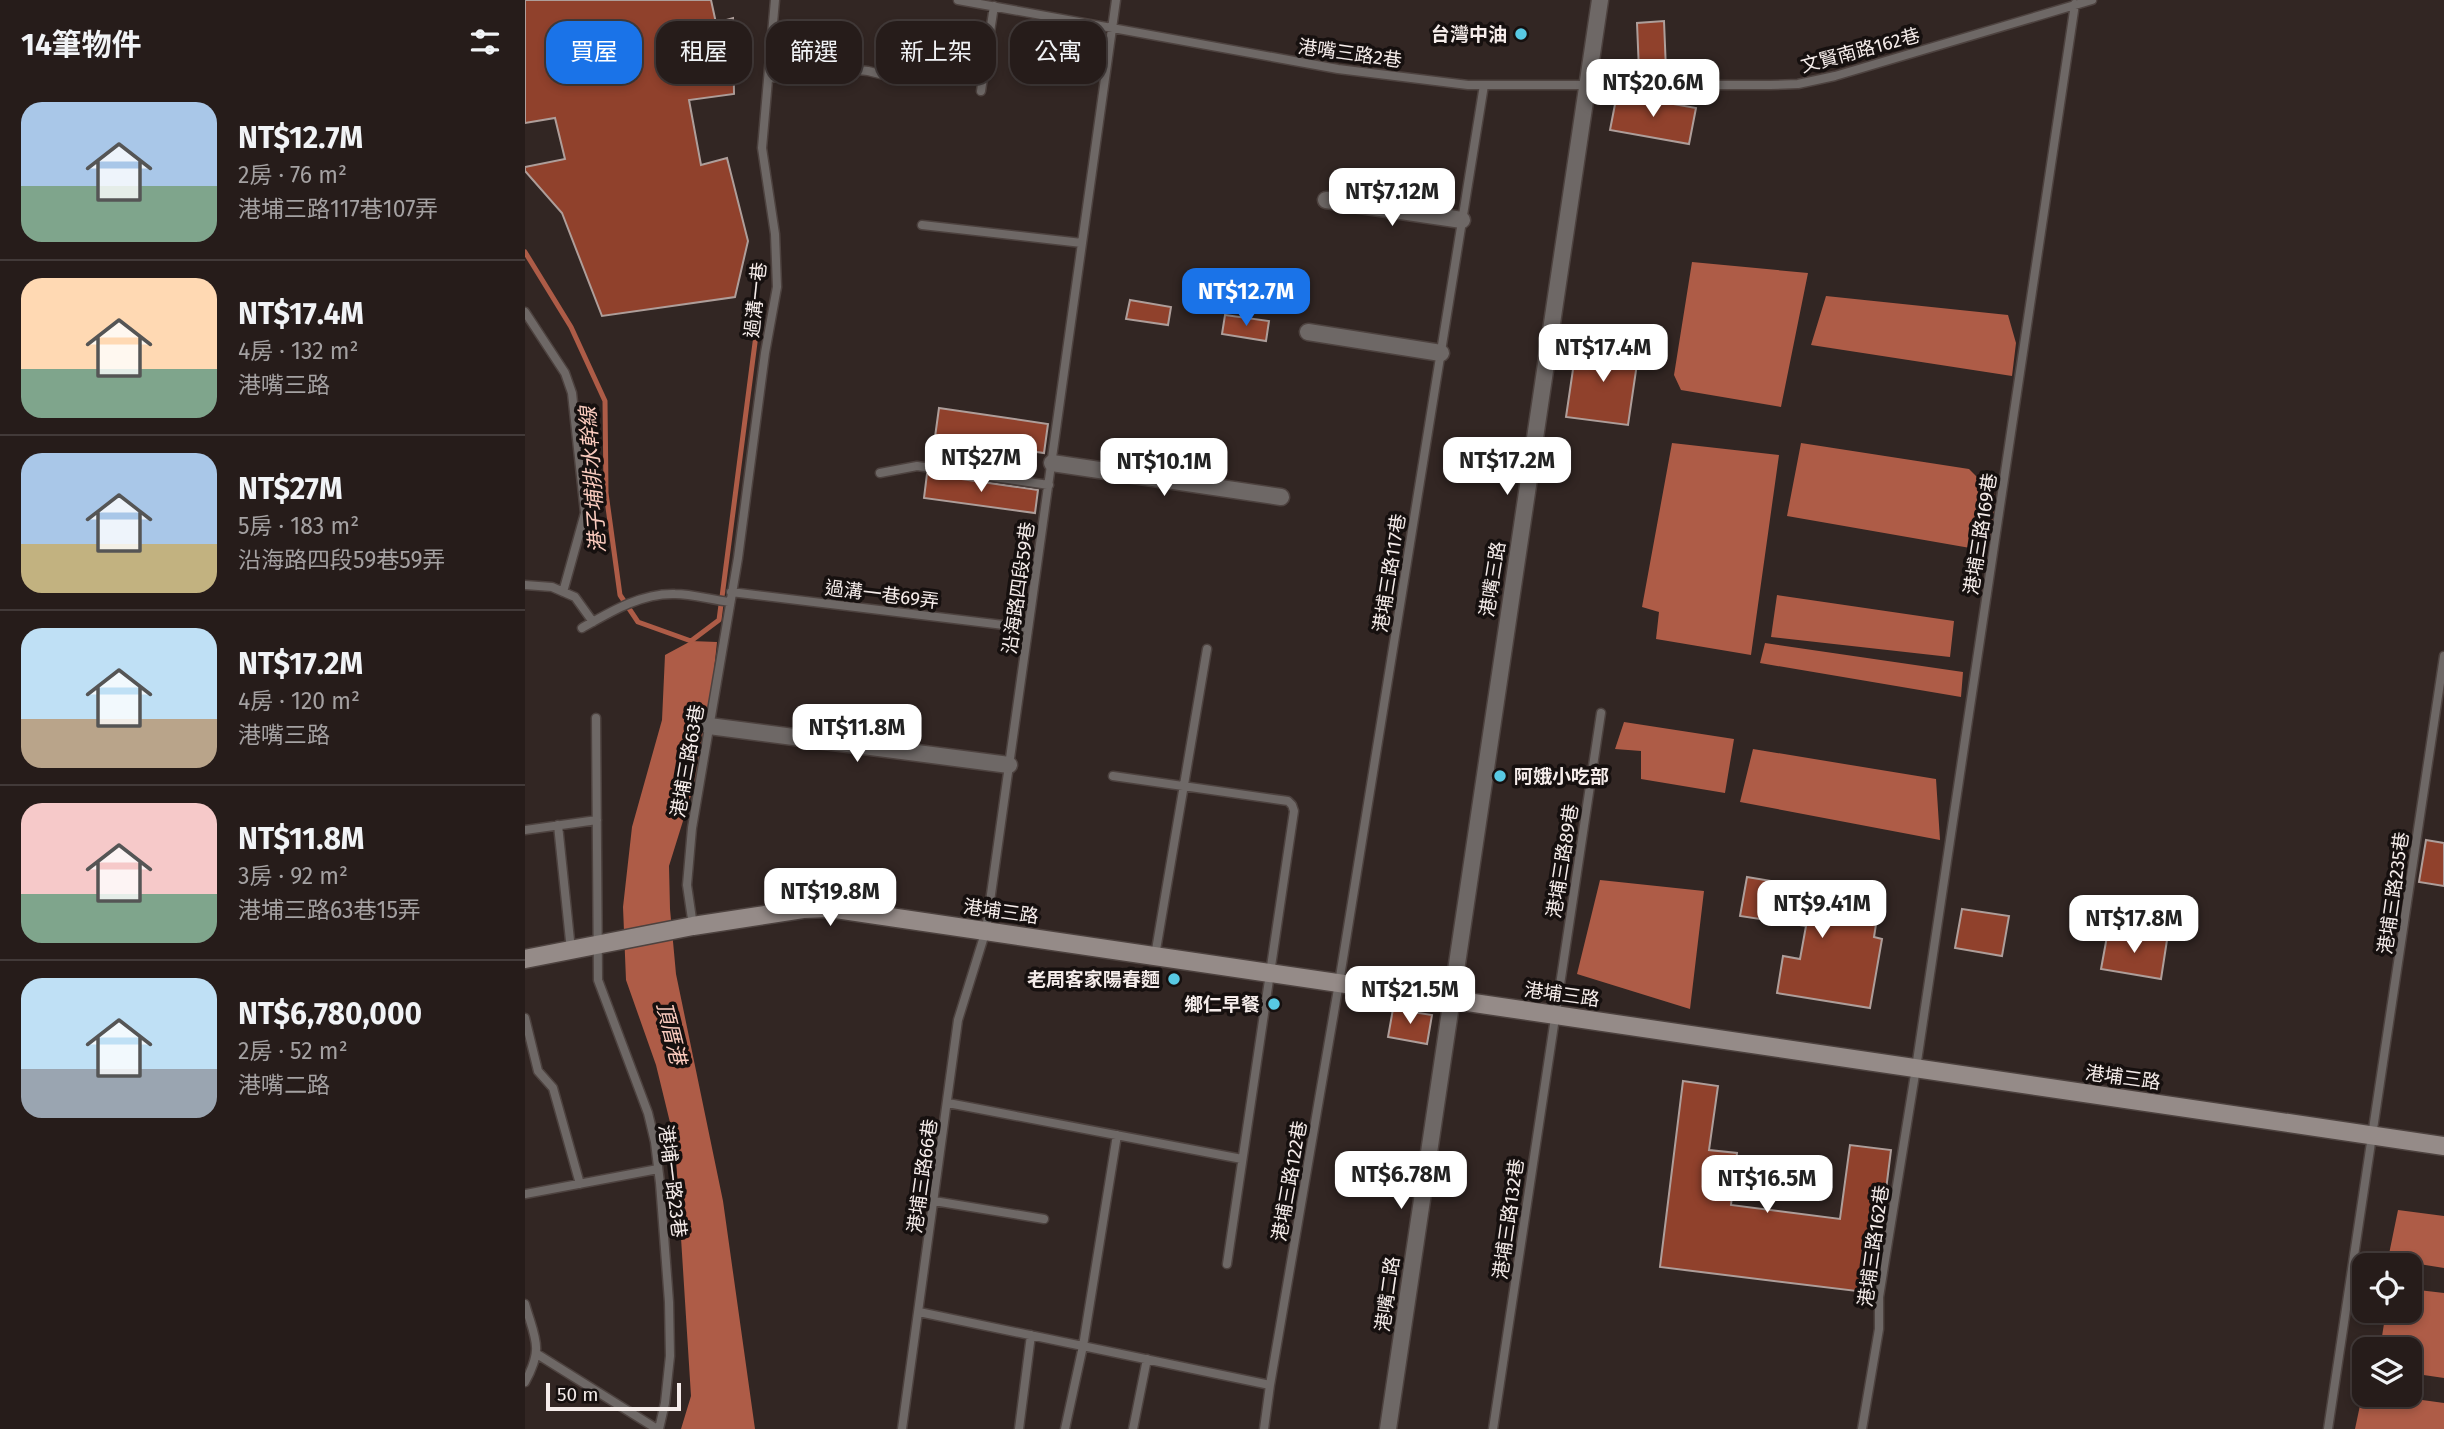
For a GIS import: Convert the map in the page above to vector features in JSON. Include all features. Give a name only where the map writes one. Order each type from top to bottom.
[{"type":"street","name":"港嘴三路","points":[[1451,999],[1600,0]]},
{"type":"street","points":[[1326,200],[1462,220]]},
{"type":"street","points":[[1308,332],[1441,353]]},
{"type":"street","points":[[1052,463],[1281,497]]},
{"type":"street","points":[[709,726],[1009,765]]},
{"type":"street","name":"港埔三路","points":[[597,944],[693,926],[803,909],[828,908],[2444,1146]]},
{"type":"street","points":[[525,959],[597,944]]},
{"type":"street","name":"港嘴二路","points":[[1388,1429],[1451,999]]},
{"type":"lane","name":"過溝一巷","points":[[773,21],[775,0]]},
{"type":"lane","name":"港嘴三路2巷","points":[[958,0],[1338,69],[1484,85],[1587,86]]},
{"type":"lane","name":"沿海路四段59巷","points":[[986,930],[1116,0]]},
{"type":"lane","name":"文賢南路162巷","points":[[1587,86],[1798,84],[1835,76],[2092,0]]},
{"type":"lane","name":"港埔三路169巷","points":[[1916,1068],[2075,4]]},
{"type":"lane","points":[[981,91],[995,6]]},
{"type":"lane","name":"過溝一巷","points":[[726,601],[731,592],[777,287],[775,234],[762,148],[768,84]]},
{"type":"lane","name":"港埔三路117巷","points":[[1339,983],[1484,85]]},
{"type":"lane","points":[[922,225],[1082,243]]},
{"type":"lane","points":[[525,312],[565,373],[572,393],[585,513],[563,592]]},
{"type":"lane","points":[[880,473],[918,466],[1048,485]]},
{"type":"lane","points":[[525,585],[552,587],[575,597],[593,622]]},
{"type":"lane","name":"過溝一巷69弄","points":[[731,592],[1028,628]]},
{"type":"lane","points":[[582,628],[606,614],[657,594],[726,601]]},
{"type":"lane","name":"港埔三路63巷","points":[[693,926],[687,885],[688,859],[726,601]]},
{"type":"lane","points":[[1155,956],[1207,649]]},
{"type":"lane","name":"港埔三路235巷","points":[[2328,1429],[2444,656]]},
{"type":"lane","name":"港埔三路89巷","points":[[1555,1014],[1601,713]]},
{"type":"lane","name":"港埔一路23巷","points":[[596,718],[598,980],[647,1113],[658,1169],[670,1343],[665,1403],[658,1429]]},
{"type":"lane","points":[[1113,776],[1288,801],[1294,811],[1227,1264]]},
{"type":"lane","points":[[525,830],[597,820]]},
{"type":"lane","points":[[558,825],[571,950]]},
{"type":"lane","name":"港埔三路66巷","points":[[902,1429],[958,1020],[986,930]]},
{"type":"lane","name":"港埔三路122巷","points":[[1264,1429],[1339,983]]},
{"type":"lane","name":"港埔三路132巷","points":[[1493,1429],[1555,1014]]},
{"type":"lane","points":[[525,1018],[538,1072],[552,1088],[580,1184]]},
{"type":"lane","name":"港埔三路162巷","points":[[1862,1429],[1879,1329],[1879,1297],[1916,1068]]},
{"type":"lane","points":[[948,1102],[1242,1159]]},
{"type":"lane","points":[[1065,1429],[1083,1346],[1117,1135]]},
{"type":"lane","points":[[525,1194],[658,1169]]},
{"type":"lane","points":[[934,1200],[1044,1219]]},
{"type":"lane","points":[[525,1304],[537,1354],[525,1382]]},
{"type":"lane","points":[[919,1312],[1270,1385]]},
{"type":"lane","points":[[1019,1429],[1031,1335]]},
{"type":"lane","points":[[537,1354],[658,1429]]},
{"type":"lane","points":[[1133,1429],[1147,1359]]},
{"type":"water","points":[[1692,262],[1808,273],[1781,407],[1681,390],[1674,375]]},
{"type":"water","points":[[1826,296],[2008,315],[2016,343],[2012,376],[1811,345]]},
{"type":"water","points":[[1672,443],[1779,455],[1751,655],[1656,639],[1659,612],[1642,607]]},
{"type":"water","points":[[1801,443],[1969,469],[1995,495],[1993,552],[1787,516]]},
{"type":"water","points":[[1777,595],[1954,621],[1950,657],[1771,637]]},
{"type":"water","name":"頂厝港","points":[[691,641],[717,642],[706,747],[669,866],[670,909],[676,974],[723,1201],[755,1429],[681,1429],[691,1396],[675,1143],[656,1065],[626,980],[623,907],[632,827],[662,720],[665,655]]},
{"type":"water","points":[[1765,643],[1963,672],[1961,697],[1760,663]]},
{"type":"water","points":[[1624,722],[1734,739],[1725,793],[1641,779],[1641,751],[1615,749]]},
{"type":"water","points":[[1753,749],[1936,779],[1940,840],[1740,802]]},
{"type":"water","points":[[1600,880],[1704,891],[1690,1009],[1577,974]]},
{"type":"water","points":[[2398,1210],[2444,1216],[2444,1268],[2422,1264],[2422,1253],[2389,1253]]},
{"type":"water","points":[[2422,1290],[2444,1293],[2444,1378],[2422,1375],[2422,1337],[2382,1337],[2384,1323],[2422,1323]]},
{"type":"water","points":[[2422,1400],[2444,1403],[2444,1429],[2355,1429],[2360,1407],[2422,1407]]},
{"type":"building","points":[[525,0],[711,0],[716,21],[656,21],[656,84],[734,84],[734,94],[689,100],[701,165],[727,158],[748,241],[735,297],[602,316],[562,213],[525,171],[525,167],[565,159],[555,118],[525,123]]},
{"type":"building","points":[[1664,21],[1666,70],[1639,71],[1637,23]]},
{"type":"building","points":[[1617,94],[1696,108],[1689,144],[1610,130]]},
{"type":"building","points":[[1130,300],[1171,307],[1168,325],[1126,319]]},
{"type":"building","points":[[1225,315],[1269,321],[1266,341],[1222,334]]},
{"type":"building","points":[[1577,342],[1639,350],[1628,425],[1566,417]]},
{"type":"building","points":[[939,408],[1048,424],[1044,453],[935,437]]},
{"type":"building","points":[[927,474],[1038,490],[1035,513],[924,498]]},
{"type":"building","points":[[2426,840],[2444,843],[2444,886],[2419,882]]},
{"type":"building","points":[[1747,877],[1880,899],[1874,937],[1882,939],[1870,1008],[1777,993],[1783,956],[1800,959],[1806,926],[1740,916]]},
{"type":"building","points":[[1962,909],[2009,916],[2002,956],[1955,948]]},
{"type":"building","points":[[2108,931],[2167,940],[2161,979],[2101,969]]},
{"type":"building","points":[[1393,1009],[1432,1015],[1427,1044],[1388,1037]]},
{"type":"building","points":[[1683,1081],[1718,1086],[1709,1150],[1737,1153],[1731,1205],[1840,1219],[1850,1145],[1891,1150],[1873,1293],[1660,1267]]},
{"type":"waterway","name":"港子埔排水幹線","points":[[525,252],[571,327],[605,401],[606,493],[620,595],[638,622],[691,641],[719,620],[756,335]]},
{"type":"place","name":"台灣中油","points":[[1521,34]]},
{"type":"place","name":"阿娥小吃部","points":[[1500,776]]},
{"type":"place","name":"老周客家陽春麵","points":[[1174,979]]},
{"type":"place","name":"鄉仁早餐","points":[[1274,1004]]}]
